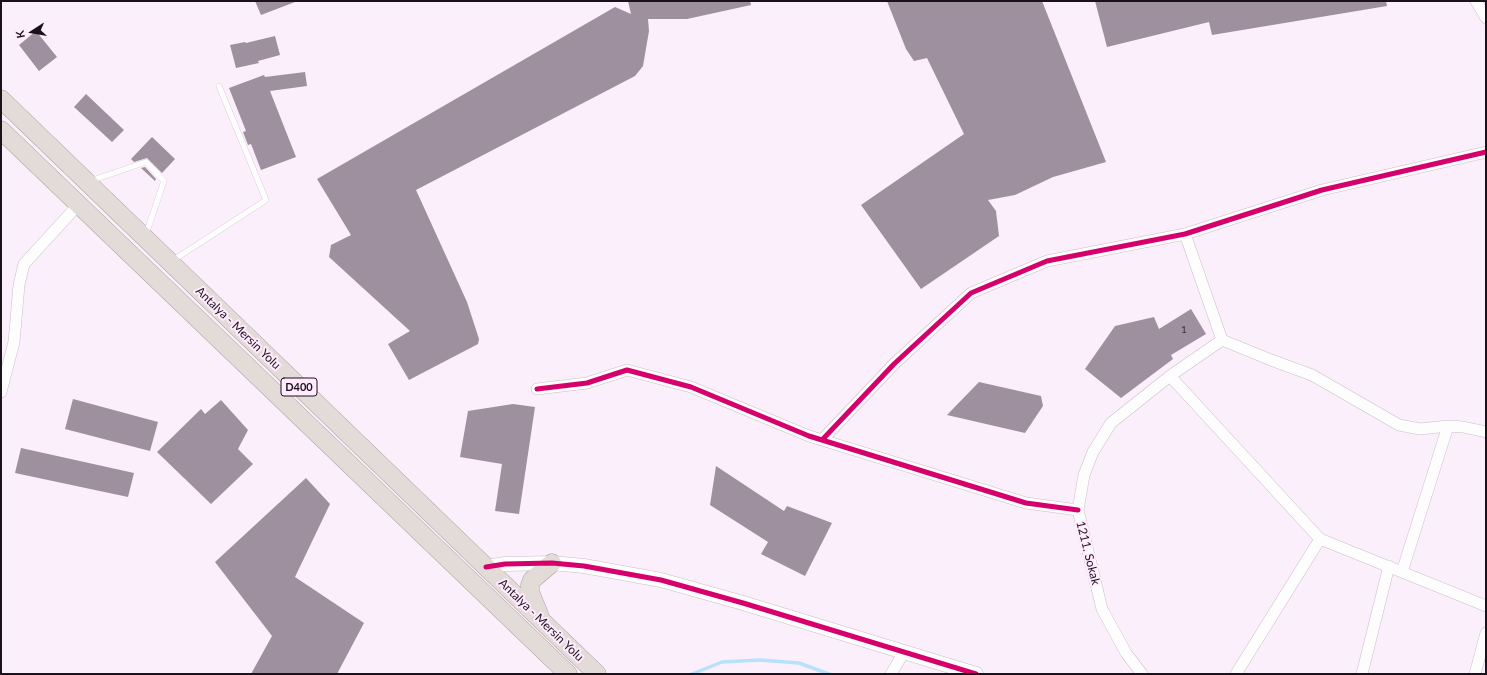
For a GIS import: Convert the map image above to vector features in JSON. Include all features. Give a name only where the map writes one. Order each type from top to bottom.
[{"type":"highway","name":"Antalya - Mersin Yolu","points":[[1,99],[597,674]]},
{"type":"highway","name":"Antalya - Mersin Yolu","points":[[1,130],[470,582],[568,674]]},
{"type":"highway","points":[[543,623],[530,592],[530,585],[532,580],[552,563]]},
{"type":"highway","points":[[470,582],[486,567]]},
{"type":"street","points":[[1476,1],[1486,18]]},
{"type":"street","points":[[822,440],[894,364],[971,293],[1047,261],[1184,234],[1322,190],[1486,152]]},
{"type":"street","points":[[1,392],[14,342],[18,285],[24,264],[78,204]]},
{"type":"street","points":[[1184,234],[1222,340],[1312,375],[1399,425],[1420,429],[1463,426],[1486,432]]},
{"type":"street","name":"1211. Sokak","points":[[1142,674],[1126,653],[1102,609],[1078,510],[1084,475],[1093,452],[1111,423],[1170,376],[1222,340]]},
{"type":"street","points":[[538,389],[587,383],[627,370],[691,387],[809,436],[1026,502],[1078,510]]},
{"type":"street","points":[[1170,376],[1320,539],[1486,606]]},
{"type":"street","points":[[1402,572],[1448,426]]},
{"type":"street","points":[[1236,674],[1320,539]]},
{"type":"street","points":[[486,567],[505,564],[552,563],[584,566],[662,580],[976,674]]},
{"type":"street","points":[[1362,674],[1389,566]]},
{"type":"street","points":[[1475,674],[1486,633]]},
{"type":"street","points":[[891,674],[904,652]]},
{"type":"lane","points":[[170,262],[266,200],[219,86]]},
{"type":"lane","points":[[86,182],[146,162],[164,181],[145,238]]},
{"type":"building","points":[[255,1],[295,1],[295,2],[261,15]]},
{"type":"building","points":[[628,1],[750,1],[751,5],[687,19],[648,19],[649,31],[643,66],[635,76],[416,190],[467,302],[479,339],[478,344],[409,380],[388,344],[410,331],[329,257],[331,245],[351,235],[317,179],[615,7],[631,14]]},
{"type":"building","points":[[887,1],[1042,1],[1106,162],[1053,177],[1015,195],[988,200],[996,211],[999,236],[921,289],[861,205],[964,134],[927,58],[914,61],[906,49]]},
{"type":"building","points":[[1095,1],[1386,1],[1387,6],[1212,35],[1209,22],[1107,47]]},
{"type":"building","points":[[36,31],[57,57],[39,71],[19,45]]},
{"type":"building","points":[[275,36],[280,55],[258,61],[259,63],[236,68],[230,45]]},
{"type":"building","points":[[305,72],[307,86],[270,91],[296,157],[261,170],[251,144],[248,145],[243,132],[246,131],[229,88],[264,75],[265,77]]},
{"type":"building","points":[[86,94],[124,130],[112,142],[74,107]]},
{"type":"building","points":[[152,137],[175,159],[162,173],[147,158],[134,162],[131,159]]},
{"type":"building","points":[[145,167],[156,179],[155,181],[141,168]]},
{"type":"building","points":[[1191,309],[1206,334],[1171,355],[1173,359],[1121,398],[1085,369],[1115,326],[1154,317],[1159,329]]},
{"type":"building","points":[[979,382],[1041,396],[1043,406],[1025,433],[947,415]]},
{"type":"building","points":[[73,399],[158,422],[150,451],[65,429]]},
{"type":"building","points":[[221,400],[248,430],[238,449],[253,464],[211,504],[157,452],[201,409],[205,414]]},
{"type":"building","points":[[513,404],[535,407],[519,514],[495,511],[502,464],[460,457],[468,411]]},
{"type":"building","points":[[21,448],[134,473],[128,497],[15,473]]},
{"type":"building","points":[[716,466],[784,511],[787,506],[832,523],[805,576],[761,554],[768,542],[710,505]]},
{"type":"building","points":[[306,478],[330,504],[295,577],[364,623],[337,674],[251,674],[272,636],[215,562]]},
{"type":"waterway","points":[[692,674],[722,662],[760,660],[799,663],[829,674]]},
{"type":"cycle path","points":[[822,440],[894,364],[971,293],[1047,261],[1185,234],[1322,190],[1486,152]]},
{"type":"cycle path","points":[[537,389],[587,383],[627,370],[691,387],[809,436],[1026,503],[1078,510]]},
{"type":"cycle path","points":[[486,567],[505,564],[552,563],[584,566],[661,580],[743,603],[976,674]]}]
